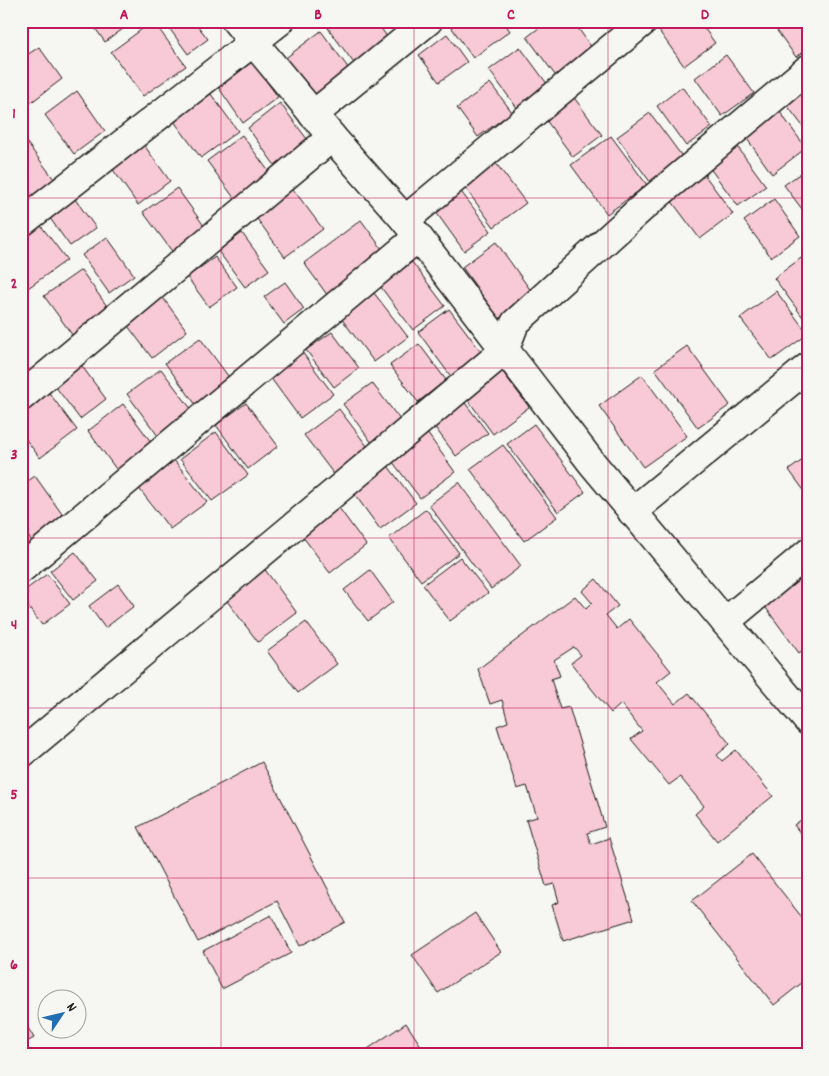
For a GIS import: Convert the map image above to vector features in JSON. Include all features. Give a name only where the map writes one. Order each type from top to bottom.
[{"type":"street","points":[[236,21],[313,115],[411,229],[504,351],[632,512],[808,721]]},
{"type":"street","points":[[21,223],[280,21]]},
{"type":"street","points":[[313,115],[428,21]]},
{"type":"street","points":[[21,569],[411,229],[644,21]]},
{"type":"street","points":[[21,754],[504,351],[515,323],[643,207],[808,69]]},
{"type":"street","points":[[21,397],[332,137]]},
{"type":"street","points":[[632,512],[808,367]]},
{"type":"street","points":[[725,622],[808,553]]},
{"type":"building","points":[[90,21],[134,21],[105,42]]},
{"type":"building","points":[[153,21],[186,66],[143,96],[111,52]]},
{"type":"building","points":[[164,21],[194,21],[208,39],[188,54]]},
{"type":"building","points":[[337,21],[376,21],[390,41],[356,66],[328,28]]},
{"type":"building","points":[[447,21],[503,21],[510,31],[473,58]]},
{"type":"building","points":[[548,21],[573,21],[595,52],[558,79],[527,37]]},
{"type":"building","points":[[673,21],[699,21],[715,43],[684,66],[659,31]]},
{"type":"building","points":[[770,21],[808,21],[808,49],[796,57]]},
{"type":"building","points":[[321,31],[352,73],[314,101],[283,60]]},
{"type":"building","points":[[447,34],[467,62],[439,82],[419,55]]},
{"type":"building","points":[[39,47],[62,79],[29,104],[21,93],[21,59]]},
{"type":"building","points":[[520,47],[548,85],[517,108],[489,70]]},
{"type":"building","points":[[726,55],[754,93],[722,116],[695,78]]},
{"type":"building","points":[[248,56],[278,97],[243,123],[214,81]]},
{"type":"building","points":[[808,82],[808,133],[783,100]]},
{"type":"building","points":[[490,83],[512,112],[478,137],[457,108]]},
{"type":"building","points":[[205,86],[238,131],[201,158],[168,113]]},
{"type":"building","points":[[682,87],[712,127],[686,146],[657,106]]},
{"type":"building","points":[[77,91],[105,131],[74,154],[45,115]]},
{"type":"building","points":[[572,95],[602,135],[573,157],[543,116]]},
{"type":"building","points":[[280,103],[310,143],[276,167],[248,128]]},
{"type":"building","points":[[777,108],[806,148],[772,174],[743,133]]},
{"type":"building","points":[[650,113],[684,159],[651,183],[617,137]]},
{"type":"building","points":[[21,135],[54,179],[21,204]]},
{"type":"building","points":[[242,135],[275,180],[240,206],[207,161]]},
{"type":"building","points":[[611,136],[647,185],[607,214],[571,165]]},
{"type":"building","points":[[141,141],[170,181],[138,205],[109,164]]},
{"type":"building","points":[[734,142],[766,186],[738,206],[706,163]]},
{"type":"building","points":[[495,162],[526,203],[494,227],[463,185]]},
{"type":"building","points":[[808,168],[808,217],[784,185]]},
{"type":"building","points":[[701,170],[733,214],[700,239],[667,195]]},
{"type":"building","points":[[290,185],[323,229],[285,257],[252,212]]},
{"type":"building","points":[[177,188],[207,230],[174,254],[143,212]]},
{"type":"building","points":[[459,189],[491,231],[464,251],[433,208]]},
{"type":"building","points":[[69,191],[96,228],[70,246],[44,210]]},
{"type":"building","points":[[774,199],[800,236],[771,257],[744,221]]},
{"type":"building","points":[[35,218],[67,260],[28,288],[21,279],[21,228]]},
{"type":"building","points":[[361,220],[385,253],[328,296],[304,263]]},
{"type":"building","points":[[242,233],[269,270],[245,287],[218,251]]},
{"type":"building","points":[[107,237],[134,275],[109,293],[82,255]]},
{"type":"building","points":[[496,242],[534,295],[500,320],[462,267]]},
{"type":"building","points":[[808,253],[808,324],[774,278]]},
{"type":"building","points":[[215,257],[237,287],[209,307],[187,277]]},
{"type":"building","points":[[412,262],[445,306],[413,330],[380,286]]},
{"type":"building","points":[[81,270],[109,309],[73,336],[44,296]]},
{"type":"building","points":[[285,282],[304,309],[284,324],[264,297]]},
{"type":"building","points":[[776,291],[808,334],[772,360],[740,318]]},
{"type":"building","points":[[374,293],[408,337],[374,362],[341,318]]},
{"type":"building","points":[[161,295],[187,331],[152,358],[125,322]]},
{"type":"building","points":[[449,309],[486,358],[455,382],[418,332]]},
{"type":"building","points":[[332,332],[359,368],[334,387],[306,350]]},
{"type":"building","points":[[200,338],[234,384],[199,409],[165,363]]},
{"type":"building","points":[[419,344],[446,380],[418,402],[390,365]]},
{"type":"building","points":[[687,346],[730,405],[698,428],[655,369]]},
{"type":"building","points":[[302,352],[333,394],[300,418],[270,377]]},
{"type":"building","points":[[79,362],[106,399],[80,419],[52,382]]},
{"type":"building","points":[[499,367],[529,407],[493,434],[463,393]]},
{"type":"building","points":[[161,369],[195,414],[161,440],[127,394]]},
{"type":"building","points":[[642,375],[687,436],[643,467],[599,406]]},
{"type":"building","points":[[372,383],[404,425],[375,447],[343,404]]},
{"type":"building","points":[[47,390],[77,430],[40,458],[21,433],[21,409]]},
{"type":"building","points":[[462,399],[488,433],[456,456],[431,422]]},
{"type":"building","points":[[246,403],[278,446],[248,469],[216,425]]},
{"type":"building","points":[[123,404],[154,446],[119,473],[88,431]]},
{"type":"building","points":[[339,409],[370,450],[336,477],[304,435]]},
{"type":"building","points":[[534,424],[585,492],[558,512],[507,444]]},
{"type":"building","points":[[425,430],[455,472],[420,498],[389,457]]},
{"type":"building","points":[[216,432],[248,475],[212,501],[180,459]]},
{"type":"building","points":[[503,445],[557,517],[524,541],[470,469]]},
{"type":"building","points":[[808,456],[808,496],[789,470]]},
{"type":"building","points":[[174,460],[207,502],[170,529],[138,487]]},
{"type":"building","points":[[385,462],[416,503],[380,529],[350,488]]},
{"type":"building","points":[[35,476],[67,521],[35,545],[21,527],[21,486]]},
{"type":"building","points":[[459,482],[521,566],[491,589],[429,505]]},
{"type":"building","points":[[334,501],[366,545],[330,573],[297,529]]},
{"type":"building","points":[[426,509],[459,553],[421,581],[389,538]]},
{"type":"building","points":[[75,552],[98,581],[73,600],[50,571]]},
{"type":"building","points":[[460,557],[488,593],[450,621],[423,585]]},
{"type":"building","points":[[263,567],[297,613],[258,642],[224,597]]},
{"type":"building","points":[[370,570],[393,602],[368,621],[344,590]]},
{"type":"building","points":[[47,574],[70,604],[42,625],[21,598],[21,593]]},
{"type":"building","points":[[801,575],[808,584],[808,646],[799,653],[763,604]]},
{"type":"building","points":[[596,579],[618,606],[606,615],[617,629],[629,619],[671,671],[657,682],[675,704],[689,693],[730,744],[717,755],[722,761],[736,750],[773,796],[717,841],[695,814],[704,806],[680,777],[669,785],[631,739],[642,731],[621,704],[611,713],[571,663],[581,655],[574,647],[554,660],[560,676],[551,679],[560,709],[569,707],[605,827],[587,833],[591,844],[609,838],[634,919],[563,941],[552,905],[559,902],[554,884],[546,886],[526,820],[537,817],[527,786],[517,789],[497,726],[508,722],[502,700],[490,704],[478,669],[575,596],[586,609],[592,603],[582,591]]},
{"type":"building","points":[[118,584],[134,606],[105,628],[89,606]]},
{"type":"building","points":[[306,622],[337,664],[298,693],[267,651]]},
{"type":"building","points":[[262,762],[345,922],[300,946],[277,901],[198,942],[138,827]]},
{"type":"building","points":[[808,815],[808,843],[794,825]]},
{"type":"building","points":[[752,854],[808,925],[808,978],[774,1005],[692,901]]},
{"type":"building","points":[[475,913],[501,952],[438,993],[412,955]]},
{"type":"building","points":[[271,915],[291,953],[222,989],[203,951]]},
{"type":"building","points":[[21,1016],[34,1038],[21,1045]]},
{"type":"building","points":[[406,1023],[427,1055],[359,1055]]}]
